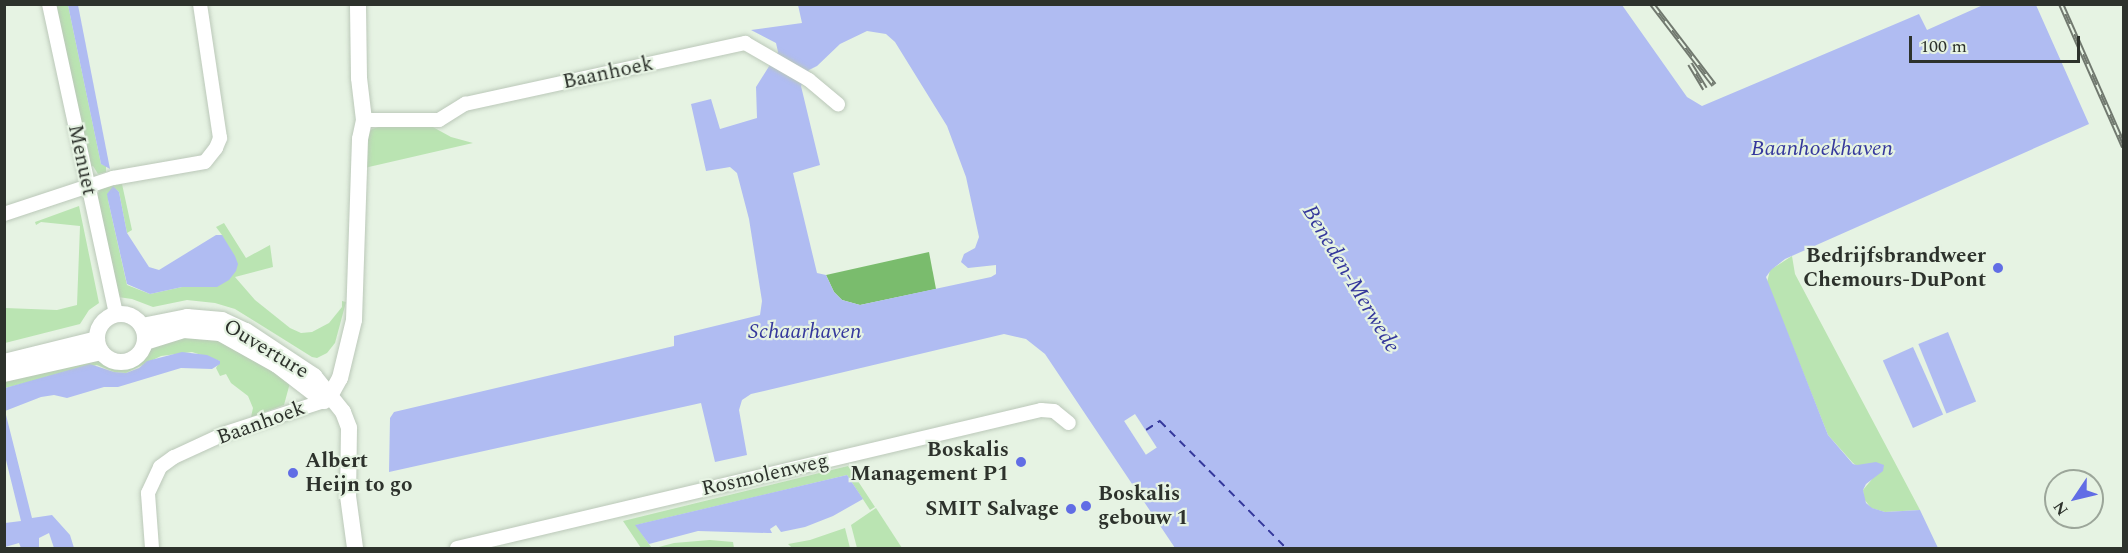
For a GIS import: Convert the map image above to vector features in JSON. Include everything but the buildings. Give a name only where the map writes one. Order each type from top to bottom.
[{"type":"street","name":"Menuet","points":[[49,4],[116,315]]},
{"type":"street","points":[[4,214],[113,178],[205,162],[216,148],[220,138],[200,4]]},
{"type":"street","name":"Baanhoek","points":[[152,549],[148,493],[160,467],[174,457],[226,433],[328,398],[340,378],[354,320],[360,139],[364,120],[359,78],[358,4]]},
{"type":"street","name":"Baanhoek","points":[[364,120],[439,120],[465,104],[746,43],[809,80],[838,104]]},
{"type":"street","points":[[116,315],[133,317],[143,334],[139,355],[127,362],[113,360],[99,345],[103,323],[116,315]]},
{"type":"street","name":"Ouverture","points":[[143,334],[187,317],[222,320],[246,331],[303,368],[328,398],[347,444],[348,496],[355,549]]},
{"type":"street","points":[[4,362],[99,345]]},
{"type":"street","points":[[4,374],[99,345]]},
{"type":"street","name":"Rosmolenweg","points":[[457,549],[1041,410],[1054,411],[1069,423]]},
{"type":"green space","points":[[55,5],[68,5],[101,164],[106,166],[106,172],[98,174],[93,166],[89,167]]},
{"type":"green space","points":[[382,126],[431,126],[451,137],[473,143],[360,169],[366,137],[372,129]]},
{"type":"green space","points":[[122,184],[132,230],[127,233],[119,192],[113,187],[108,200],[127,285],[150,294],[182,287],[217,287],[222,235],[216,227],[224,223],[246,258],[270,245],[273,267],[235,277],[255,300],[290,328],[301,333],[312,332],[329,323],[342,307],[342,301],[346,302],[335,343],[327,353],[317,358],[312,357],[235,309],[215,303],[187,300],[153,307],[132,299],[118,297],[96,197],[101,188]]},
{"type":"green space","points":[[79,206],[99,303],[89,310],[80,324],[5,343],[5,308],[57,310],[77,305],[80,226],[41,222],[36,225],[35,222]]},
{"type":"green space","points":[[929,252],[936,289],[860,305],[842,300],[834,292],[826,275]]},
{"type":"green space","points":[[1792,256],[1795,274],[1920,510],[1885,512],[1871,508],[1864,499],[1863,490],[1873,478],[1853,463],[1828,435],[1767,282],[1770,270]]},
{"type":"green space","points":[[209,336],[291,379],[284,405],[251,417],[253,408],[248,396],[231,383],[226,374],[220,376],[216,368],[220,361],[192,352],[161,356],[126,373],[114,372],[97,365],[5,388],[5,378],[103,358],[116,364],[128,364],[159,340]]},
{"type":"green space","points":[[848,466],[875,507],[870,510],[847,475],[636,525],[651,547],[648,548],[641,548],[623,521]]},
{"type":"green space","points":[[876,508],[902,548],[857,548],[851,525]]},
{"type":"green space","points":[[845,528],[850,548],[792,548],[788,544],[810,540]]},
{"type":"green space","points":[[710,540],[733,542],[734,548],[655,548],[674,543]]},
{"type":"water","points":[[68,5],[78,5],[110,169],[101,164]]},
{"type":"water","points":[[798,5],[1622,5],[1687,97],[1702,106],[1919,14],[1927,30],[1983,5],[2036,5],[2089,124],[1785,259],[1766,277],[1828,435],[1853,464],[1876,462],[1884,465],[1883,471],[1866,484],[1863,490],[1866,503],[1872,508],[1885,512],[1920,510],[1938,548],[1175,548],[1045,354],[1026,339],[1004,334],[751,394],[742,400],[739,410],[747,455],[715,462],[701,403],[389,472],[390,418],[394,412],[674,346],[674,336],[760,315],[762,301],[749,219],[737,173],[730,167],[706,171],[691,104],[711,99],[720,129],[757,118],[756,87],[778,52],[776,43],[751,30],[802,23]],"holes":[[[867,31],[886,34],[895,42],[947,126],[966,177],[979,237],[975,248],[964,254],[961,262],[968,268],[996,265],[996,274],[991,277],[860,305],[842,300],[834,292],[826,275],[817,273],[793,173],[820,165],[801,86],[809,70],[817,66],[840,44]]]},
{"type":"water","points":[[113,186],[119,192],[127,233],[149,267],[159,270],[216,235],[222,235],[235,256],[238,264],[236,271],[229,280],[217,287],[182,287],[150,294],[127,284],[107,194]]},
{"type":"water","points":[[1948,332],[1976,402],[1946,414],[1918,344]]},
{"type":"water","points":[[1913,347],[1943,415],[1913,428],[1883,360]]},
{"type":"water","points":[[182,352],[207,355],[220,361],[220,364],[212,369],[181,368],[118,387],[104,387],[67,398],[54,395],[41,397],[5,411],[5,388],[90,364],[114,372],[126,373],[139,368],[147,361]]},
{"type":"water","points":[[5,411],[32,518],[52,515],[70,535],[74,548],[54,548],[49,533],[39,538],[39,548],[21,548],[19,543],[5,547],[5,523],[21,521],[5,456]]},
{"type":"water","points":[[847,475],[863,499],[833,516],[805,527],[781,532],[776,525],[770,529],[772,533],[698,531],[649,544],[635,525]]},
{"type":"pier","points":[[1135,414],[1157,448],[1146,455],[1124,421]]},
{"type":"ferry route","points":[[1146,430],[1160,421],[1286,548]]},
{"type":"railway","points":[[1652,4],[1714,85]]},
{"type":"railway","points":[[2061,4],[2124,147]]},
{"type":"railway","points":[[1690,64],[1705,89]]},
{"type":"place","name":"Bedrijfsbrandweer Chemours-DuPont","points":[[1998,268]]},
{"type":"place","name":"Boskalis Management P1","points":[[1021,462]]},
{"type":"place","name":"Albert Heijn to go","points":[[293,473]]},
{"type":"place","name":"Boskalis gebouw 1","points":[[1086,506]]},
{"type":"place","name":"SMIT Salvage","points":[[1071,509]]},
{"type":"water label","name":"Baanhoekhaven","points":[[1822,149]]},
{"type":"water label","name":"Beneden-Merwede","points":[[1351,279]]},
{"type":"water label","name":"Schaarhaven","points":[[805,332]]}]
